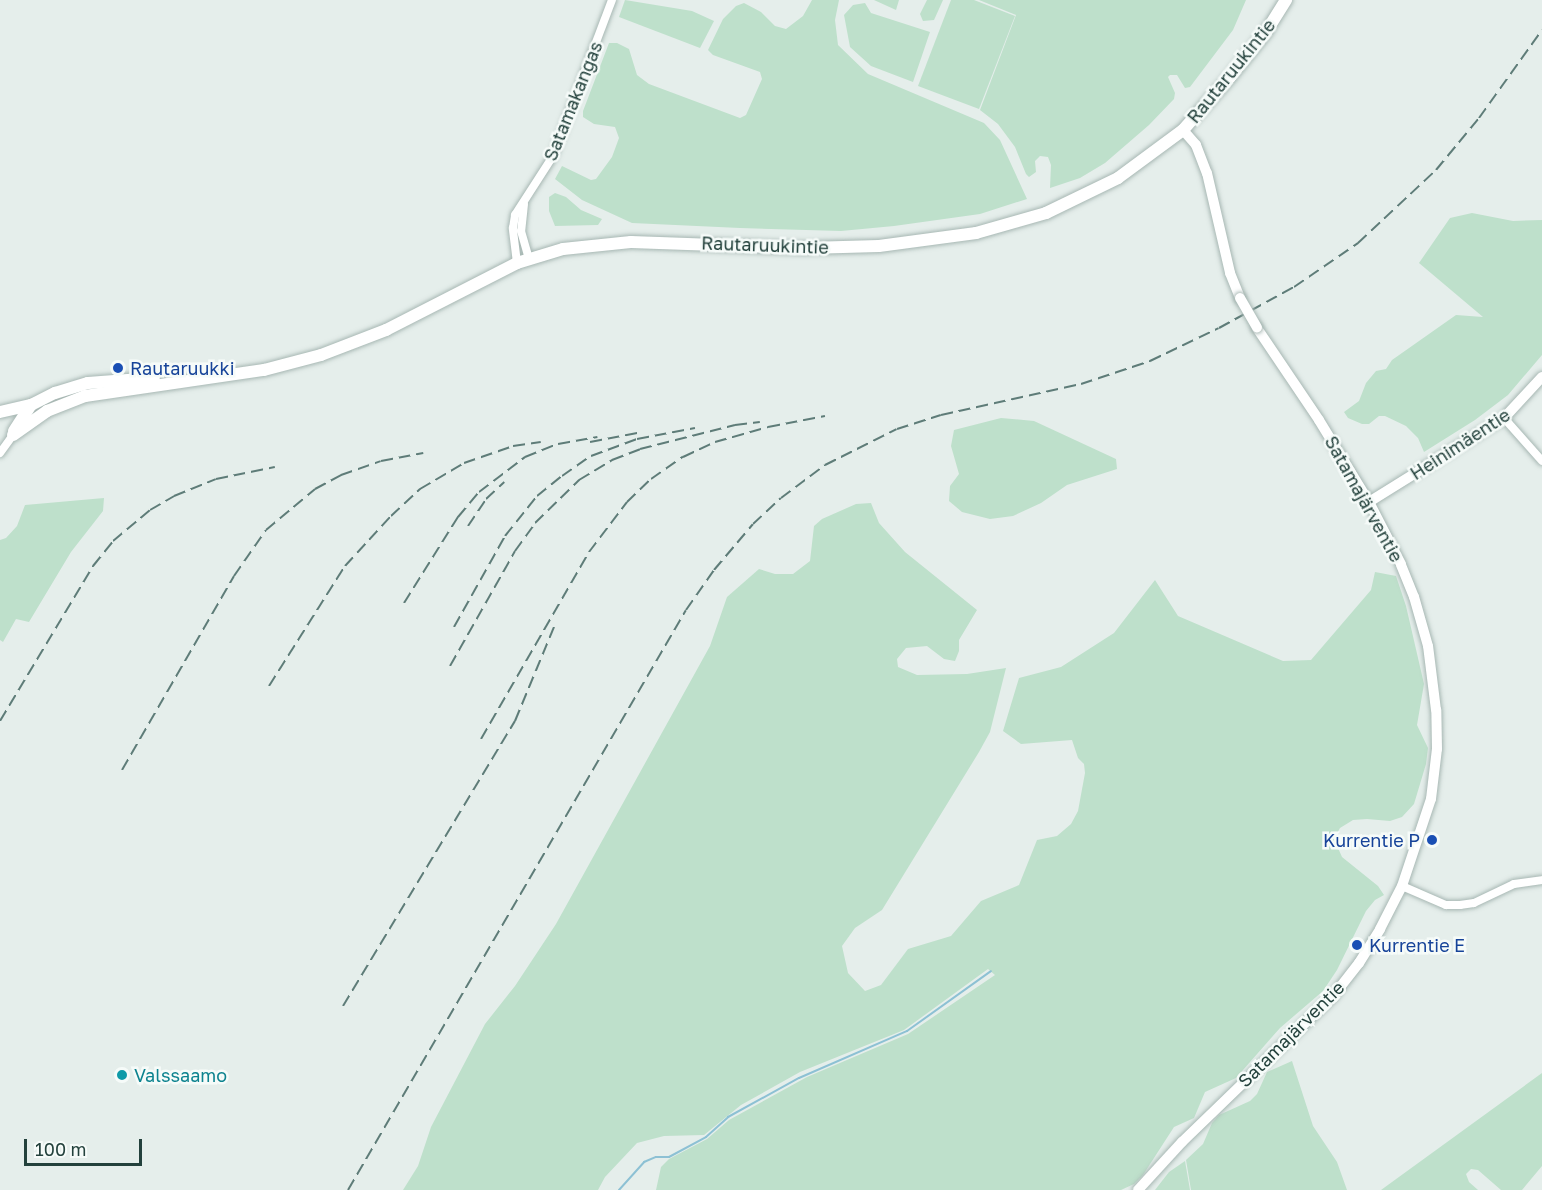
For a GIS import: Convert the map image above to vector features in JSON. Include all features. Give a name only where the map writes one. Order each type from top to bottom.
[{"type":"main road","name":"Rautaruukintie","points":[[13,435],[47,411],[85,396],[264,370],[321,355],[386,330],[523,261],[583,245],[614,242],[839,248],[906,243],[976,233],[1019,223],[1080,199],[1127,172],[1183,130],[1266,32],[1286,0]]},
{"type":"main road","name":"Rautaruukintie","points":[[0,412],[31,405],[55,393],[88,383],[146,378],[180,381]]},
{"type":"main road","points":[[13,435],[31,405]]},
{"type":"street","name":"Satamakangas","points":[[523,261],[521,224],[526,198],[553,156],[612,0]]},
{"type":"street","name":"Satamajärventie","points":[[1138,1190],[1182,1142],[1334,995],[1380,929],[1402,886],[1431,799],[1437,749],[1436,710],[1428,646],[1414,597],[1401,564],[1369,502],[1240,298],[1230,273],[1207,173],[1196,145],[1183,130]]},
{"type":"street","name":"Heinimäentie","points":[[1369,502],[1504,418],[1542,376]]},
{"type":"street","points":[[1504,418],[1542,461]]},
{"type":"street","points":[[0,453],[13,435]]},
{"type":"street","points":[[1402,886],[1446,905],[1460,905],[1474,903],[1514,884],[1542,880]]},
{"type":"green space","points":[[625,0],[692,11],[714,21],[700,48],[619,17]]},
{"type":"green space","points":[[812,0],[839,0],[835,20],[838,45],[868,74],[984,123],[1000,140],[1027,199],[980,214],[894,226],[841,231],[740,228],[632,223],[582,200],[555,179],[562,166],[591,180],[596,179],[612,157],[619,138],[615,127],[594,124],[583,117],[583,111],[609,43],[617,43],[629,49],[637,75],[649,84],[740,118],[746,115],[762,79],[760,72],[713,55],[708,50],[723,19],[736,6],[744,3],[761,12],[775,26],[786,29],[803,16]]},
{"type":"green space","points":[[874,0],[899,0],[896,10]]},
{"type":"green space","points":[[927,0],[943,0],[934,20],[923,21],[920,14]]},
{"type":"green space","points":[[951,0],[974,0],[1015,16],[979,109],[918,86]]},
{"type":"green space","points":[[979,0],[1246,0],[1233,30],[1190,87],[1185,88],[1177,75],[1170,75],[1168,77],[1175,93],[1174,99],[1149,125],[1105,163],[1080,178],[1050,188],[1051,165],[1048,157],[1040,156],[1035,161],[1036,172],[1029,177],[1015,147],[998,124],[980,110],[1016,15]]},
{"type":"green space","points":[[865,3],[871,13],[930,32],[913,82],[871,66],[850,47],[844,15],[853,5]]},
{"type":"green space","points":[[555,193],[566,197],[581,210],[602,219],[598,225],[555,226],[549,211],[549,197]]},
{"type":"green space","points":[[1472,213],[1513,221],[1542,220],[1542,355],[1508,395],[1475,420],[1424,452],[1418,438],[1406,426],[1385,416],[1379,416],[1369,424],[1362,424],[1348,418],[1344,412],[1359,401],[1366,383],[1376,371],[1386,369],[1392,360],[1456,315],[1483,317],[1419,263],[1450,218]]},
{"type":"green space","points":[[1001,418],[1034,421],[1116,459],[1117,469],[1067,485],[1041,503],[1013,516],[990,519],[962,512],[949,501],[950,486],[959,474],[951,446],[954,430]]},
{"type":"green space","points":[[104,498],[103,511],[71,552],[29,622],[16,619],[3,642],[0,640],[0,540],[6,538],[17,526],[25,505]]},
{"type":"green space","points":[[871,503],[879,523],[905,552],[977,610],[959,640],[959,651],[955,661],[944,659],[927,646],[906,648],[897,659],[898,667],[917,675],[967,674],[1006,668],[990,732],[979,752],[882,910],[855,928],[842,946],[848,973],[865,991],[881,985],[908,949],[951,936],[981,901],[1019,885],[1037,840],[1057,836],[1071,824],[1078,811],[1085,773],[1084,764],[1078,758],[1072,740],[1021,744],[1003,731],[1019,678],[1061,667],[1114,633],[1155,580],[1178,616],[1283,661],[1311,660],[1371,590],[1375,572],[1396,576],[1406,606],[1424,684],[1417,725],[1428,748],[1426,764],[1414,804],[1402,817],[1390,821],[1353,820],[1340,828],[1334,839],[1342,857],[1378,886],[1384,895],[1375,900],[1366,911],[1337,970],[1323,991],[1280,1028],[1236,1078],[1205,1092],[1194,1118],[1174,1127],[1143,1175],[1134,1184],[1121,1190],[656,1190],[661,1167],[669,1159],[707,1139],[729,1120],[807,1077],[908,1034],[995,975],[988,969],[904,1030],[800,1072],[741,1105],[704,1135],[664,1136],[637,1143],[605,1177],[598,1190],[403,1190],[418,1166],[431,1127],[485,1024],[515,986],[556,924],[710,646],[727,597],[759,569],[775,574],[793,574],[810,561],[814,526],[822,519],[856,504]]},
{"type":"green space","points":[[1292,1061],[1313,1126],[1337,1162],[1347,1190],[1191,1190],[1186,1160],[1203,1144],[1212,1123],[1219,1115],[1250,1101],[1257,1094],[1267,1072]]},
{"type":"green space","points":[[1542,1073],[1542,1166],[1522,1190],[1501,1190],[1478,1170],[1471,1169],[1466,1174],[1469,1182],[1478,1190],[1381,1190]]},
{"type":"green space","points":[[1185,1161],[1190,1190],[1155,1190],[1169,1172]]},
{"type":"waterway","points":[[619,1190],[644,1162],[656,1157],[669,1157],[706,1137],[728,1117],[799,1078],[907,1031],[991,971]]},
{"type":"railway","points":[[348,1190],[686,610],[714,570],[753,524],[781,498],[825,465],[897,429],[941,415],[1081,384],[1150,361],[1219,328],[1294,287],[1358,243],[1436,170],[1479,118],[1542,30]]},
{"type":"railway","points":[[481,739],[589,552],[627,502],[651,479],[683,457],[715,442],[768,427],[825,416]]},
{"type":"railway","points":[[450,666],[515,551],[535,523],[579,480],[612,460],[640,449],[735,425],[760,422]]},
{"type":"railway","points":[[454,627],[505,536],[537,496],[591,456],[637,439],[695,428]]},
{"type":"railway","points":[[590,442],[637,433]]},
{"type":"railway","points":[[404,603],[458,517],[479,492],[525,457],[558,444],[597,437]]},
{"type":"railway","points":[[269,686],[345,566],[391,516],[420,489],[464,463],[513,446],[541,442]]},
{"type":"railway","points":[[122,770],[234,576],[266,530],[315,489],[341,475],[381,461],[423,453]]},
{"type":"railway","points":[[0,721],[93,566],[113,541],[150,510],[174,496],[216,479],[275,467]]},
{"type":"railway","points":[[468,526],[486,499],[504,482]]},
{"type":"railway","points":[[343,1006],[515,721],[554,627]]},
{"type":"place","name":"Rautaruukki","points":[[118,368]]},
{"type":"place","name":"Kurrentie P","points":[[1432,840]]},
{"type":"place","name":"Kurrentie E","points":[[1357,945]]},
{"type":"place","name":"Valssaamo","points":[[122,1075]]}]
